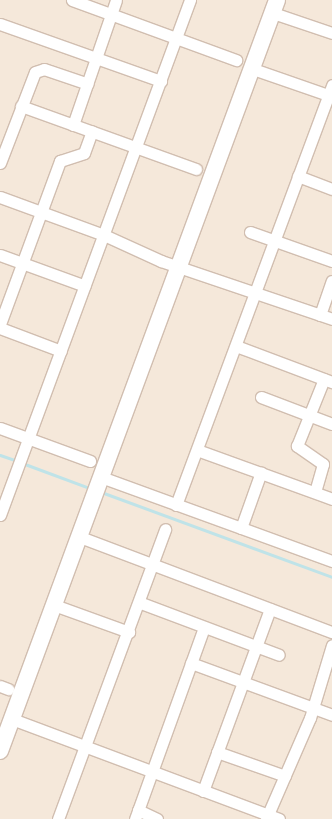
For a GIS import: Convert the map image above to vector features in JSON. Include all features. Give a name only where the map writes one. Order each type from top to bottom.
[{"type":"main road","points":[[0,751],[180,268],[275,6]]},
{"type":"street","points":[[72,0],[112,13],[236,60]]},
{"type":"street","points":[[73,125],[116,0]]},
{"type":"street","points":[[1,509],[30,439],[190,0]]},
{"type":"street","points":[[275,6],[332,33]]},
{"type":"street","points":[[0,24],[161,81]]},
{"type":"street","points":[[0,163],[3,144],[21,106],[32,75],[38,70],[44,69],[88,84]]},
{"type":"street","points":[[176,505],[330,92],[253,69]]},
{"type":"street","points":[[21,106],[196,169]]},
{"type":"street","points":[[0,324],[4,301],[22,263],[60,161],[84,153],[92,131]]},
{"type":"street","points":[[298,176],[332,189]]},
{"type":"street","points":[[0,197],[104,235],[180,268],[256,291],[332,319]]},
{"type":"street","points":[[250,232],[332,261]]},
{"type":"street","points":[[0,255],[85,286]]},
{"type":"street","points":[[320,315],[332,281]]},
{"type":"street","points":[[0,328],[61,351]]},
{"type":"street","points":[[236,346],[328,380],[309,415],[297,446],[323,464],[315,492]]},
{"type":"street","points":[[261,397],[332,424]]},
{"type":"street","points":[[0,428],[90,461]]},
{"type":"street","points":[[197,450],[332,499]]},
{"type":"street","points":[[241,528],[261,472]]},
{"type":"street","points":[[100,481],[176,505],[332,561]]},
{"type":"street","points":[[58,819],[141,603],[165,529]]},
{"type":"street","points":[[80,537],[332,632]]},
{"type":"street","points":[[141,603],[279,655]]},
{"type":"street","points":[[54,605],[129,632]]},
{"type":"street","points":[[203,791],[270,609]]},
{"type":"street","points":[[157,819],[136,815],[204,627]]},
{"type":"street","points":[[267,817],[313,708],[332,645]]},
{"type":"street","points":[[191,663],[332,715]]},
{"type":"street","points":[[12,719],[203,791],[267,817],[279,819]]},
{"type":"street","points":[[217,752],[285,776]]},
{"type":"shaded area","points":[[0,0],[332,0],[332,819],[0,819]]},
{"type":"waterway","points":[[0,455],[17,461]]},
{"type":"waterway","points":[[22,463],[92,489]]},
{"type":"waterway","points":[[101,492],[332,577]]}]
